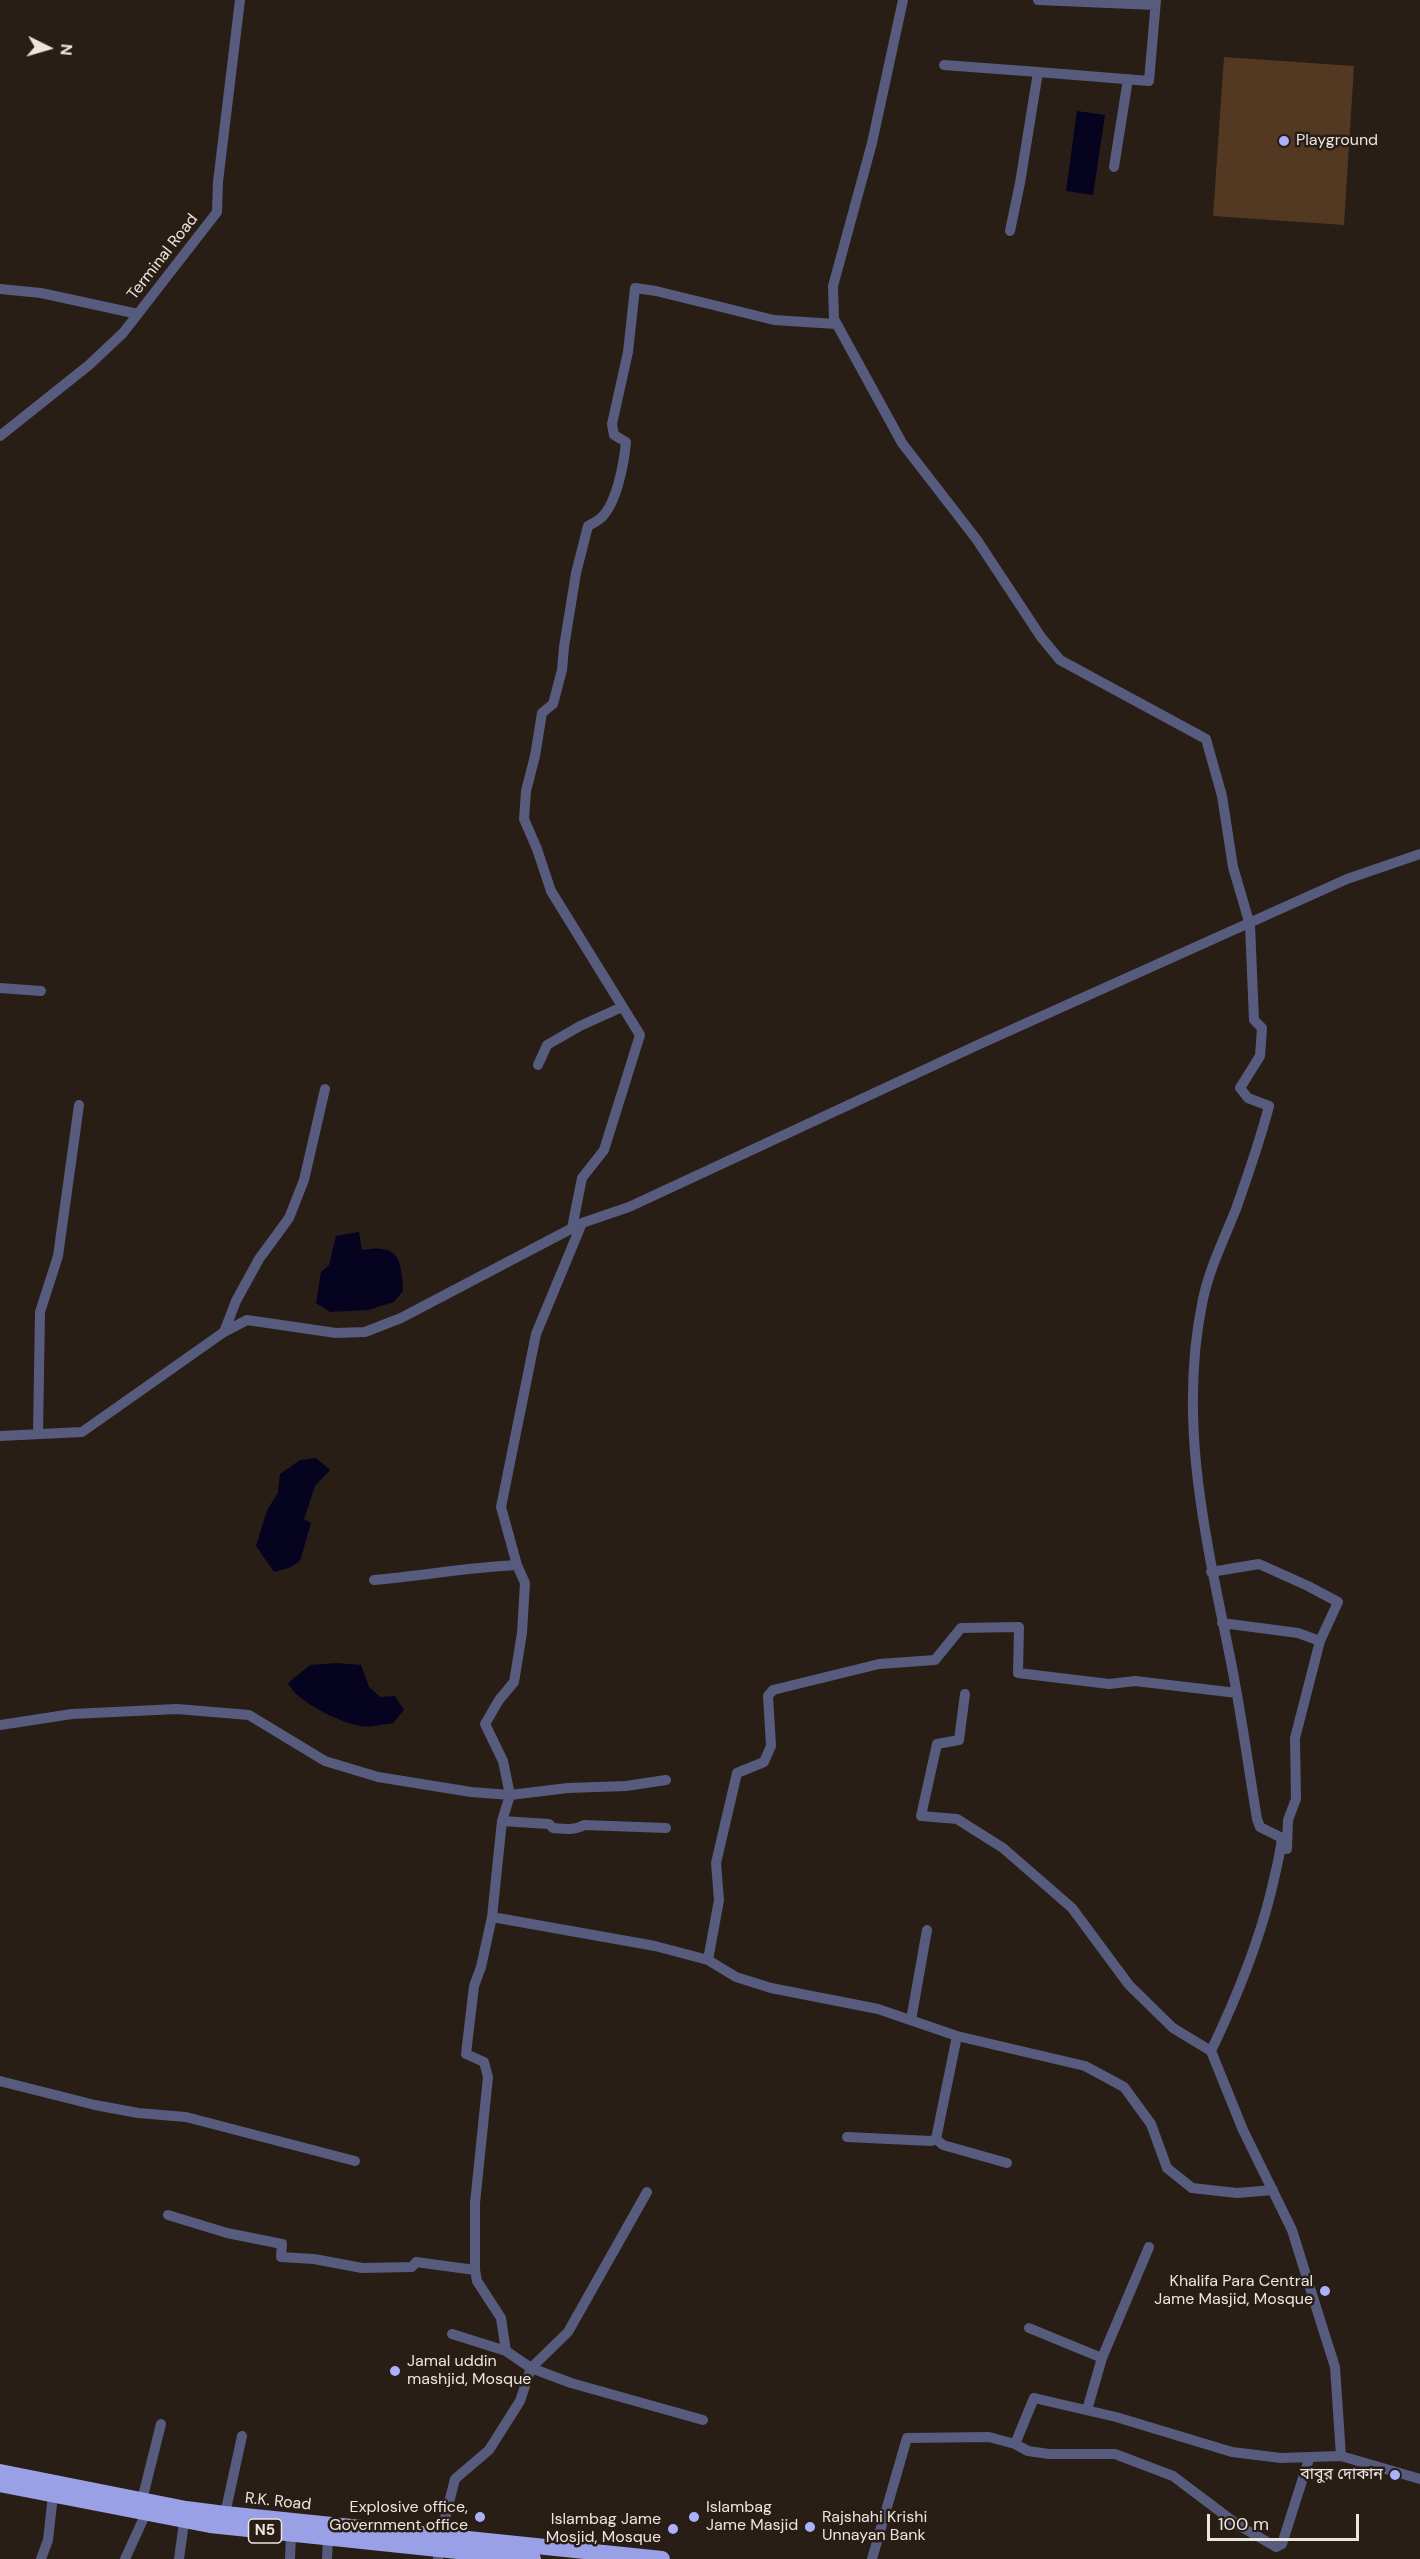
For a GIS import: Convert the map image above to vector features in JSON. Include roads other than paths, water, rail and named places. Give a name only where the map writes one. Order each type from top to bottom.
[{"type":"highway","name":"R.K. Road","points":[[0,2472],[144,2506],[184,2522],[533,2559]]},
{"type":"highway","name":"R.K. Road","points":[[0,2484],[53,2495],[225,2514],[439,2549],[662,2559]]},
{"type":"street","name":"Terminal Road","points":[[0,436],[89,365],[123,333],[217,212],[222,149],[240,0]]},
{"type":"street","points":[[903,0],[872,143],[832,286],[834,319],[902,443],[977,540],[1041,637],[1060,660],[1206,739],[1222,796],[1233,867],[1250,925],[1254,1020],[1262,1028],[1260,1056],[1240,1088],[1248,1098],[1269,1106],[1235,1211],[1215,1257],[1203,1299],[1192,1404],[1198,1492],[1211,1572],[1237,1693],[1257,1819],[1260,1827],[1282,1838],[1281,1852],[1263,1922],[1247,1971],[1211,2051]]},
{"type":"street","points":[[944,65],[1149,81],[1156,2],[1038,0]]},
{"type":"street","points":[[1010,231],[1038,72]]},
{"type":"street","points":[[1114,167],[1128,79]]},
{"type":"street","points":[[506,2350],[501,2318],[477,2281],[475,2270],[475,2203],[488,2077],[484,2062],[466,2054],[474,1986],[481,1967],[492,1917],[502,1821],[510,1795],[503,1761],[485,1724],[499,1700],[514,1682],[522,1633],[525,1583],[501,1507],[536,1334],[577,1226],[582,1178],[604,1150],[640,1035],[551,891],[524,819],[526,791],[542,713],[553,704],[562,670],[576,573],[588,526],[602,518],[612,499],[624,465],[626,442],[614,435],[612,424],[628,352],[635,288],[774,320],[836,324]]},
{"type":"street","points":[[0,289],[42,293],[138,314]]},
{"type":"street","points":[[0,1436],[82,1432],[224,1332],[248,1320],[336,1333],[365,1332],[401,1318],[577,1226],[629,1207],[982,1043],[1250,925],[1347,879],[1420,854]]},
{"type":"street","points":[[0,988],[41,991]]},
{"type":"street","points":[[538,1065],[547,1045],[579,1026],[622,1007]]},
{"type":"street","points":[[224,1332],[236,1301],[259,1259],[289,1218],[304,1180],[325,1089]]},
{"type":"street","points":[[38,1434],[40,1312],[58,1256],[79,1106]]},
{"type":"street","points":[[1211,1572],[1259,1564],[1338,1602],[1320,1641],[1295,1738],[1296,1799],[1288,1820],[1286,1852],[1281,1852]]},
{"type":"street","points":[[374,1580],[435,1574],[477,1566],[518,1565]]},
{"type":"street","points":[[1222,1623],[1299,1633],[1320,1641]]},
{"type":"street","points":[[708,1960],[719,1900],[716,1863],[726,1811],[737,1773],[764,1762],[771,1746],[768,1696],[772,1690],[879,1664],[935,1660],[962,1628],[995,1626],[1018,1627],[1018,1673],[1109,1684],[1135,1682],[1237,1693]]},
{"type":"street","points":[[965,1694],[959,1740],[937,1744],[921,1816],[957,1819],[1003,1848],[1072,1908],[1129,1985],[1173,2028],[1211,2051],[1243,2130],[1292,2230],[1335,2367],[1341,2456]]},
{"type":"street","points":[[0,1725],[72,1714],[177,1708],[249,1715],[300,1748],[345,1768],[378,1777],[471,1792],[510,1795],[567,1788],[626,1786],[666,1780]]},
{"type":"street","points":[[502,1821],[549,1824],[553,1828],[565,1829],[578,1829],[584,1825],[666,1828]]},
{"type":"street","points":[[492,1917],[655,1946],[708,1960],[736,1977],[803,1995],[878,2009],[957,2036],[1085,2066],[1124,2087],[1151,2124],[1167,2168],[1192,2188],[1237,2193],[1273,2190]]},
{"type":"street","points":[[910,2020],[927,1930]]},
{"type":"street","points":[[936,2139],[957,2036]]},
{"type":"street","points":[[0,2081],[95,2105],[138,2113],[186,2117],[355,2162]]},
{"type":"street","points":[[847,2137],[931,2141],[936,2139]]},
{"type":"street","points":[[936,2139],[943,2145],[1007,2163]]},
{"type":"street","points":[[439,2549],[455,2479],[489,2450],[520,2401],[531,2368],[568,2332],[647,2192]]},
{"type":"street","points":[[168,2216],[227,2233],[282,2244],[281,2257],[314,2259],[362,2268],[412,2267],[416,2262],[475,2270]]},
{"type":"street","points":[[1087,2410],[1102,2358],[1149,2247]]},
{"type":"street","points":[[1029,2328],[1102,2358]]},
{"type":"street","points":[[452,2334],[506,2350],[531,2368],[571,2383],[703,2420]]},
{"type":"street","points":[[1015,2444],[1034,2398],[1087,2410],[1232,2452],[1281,2458],[1309,2459],[1341,2456],[1420,2480]]},
{"type":"street","points":[[125,2559],[144,2506],[161,2424]]},
{"type":"street","points":[[225,2514],[242,2436]]},
{"type":"street","points":[[872,2559],[907,2439],[989,2438],[1015,2444],[1028,2451],[1049,2454],[1115,2454],[1173,2476],[1238,2525],[1276,2547],[1282,2544],[1309,2459]]},
{"type":"street","points":[[41,2559],[48,2540],[53,2495]]},
{"type":"street","points":[[179,2559],[184,2522]]},
{"type":"street","points":[[290,2559],[291,2534]]},
{"type":"street","points":[[327,2559],[328,2538]]},
{"type":"water","points":[[1077,111],[1105,115],[1093,195],[1066,191]]},
{"type":"water","points":[[359,1232],[362,1250],[383,1249],[391,1251],[396,1256],[401,1270],[403,1291],[394,1302],[368,1310],[330,1312],[316,1303],[321,1272],[329,1265],[336,1236]]},
{"type":"water","points":[[316,1458],[330,1470],[315,1486],[304,1519],[311,1523],[300,1561],[289,1568],[274,1572],[256,1546],[267,1510],[278,1493],[280,1474],[300,1460]]},
{"type":"water","points":[[337,1663],[361,1665],[369,1687],[380,1697],[395,1696],[404,1710],[393,1723],[372,1726],[351,1724],[309,1704],[288,1683],[310,1665]]},
{"type":"place","name":"Playground","points":[[1284,141]]},
{"type":"place","name":"Khalifa Para Central Jame Masjid, Mosque","points":[[1325,2291]]},
{"type":"place","name":"Jamal uddin mashjid, Mosque","points":[[395,2371]]},
{"type":"place","name":"বাবুর দোকান","points":[[1395,2475]]},
{"type":"place","name":"Explosive office, Government office","points":[[480,2517]]},
{"type":"place","name":"Islambag Jame Masjid","points":[[694,2517]]},
{"type":"place","name":"Rajshahi Krishi Unnayan Bank","points":[[810,2527]]},
{"type":"place","name":"Islambag Jame Mosjid, Mosque","points":[[673,2529]]}]
